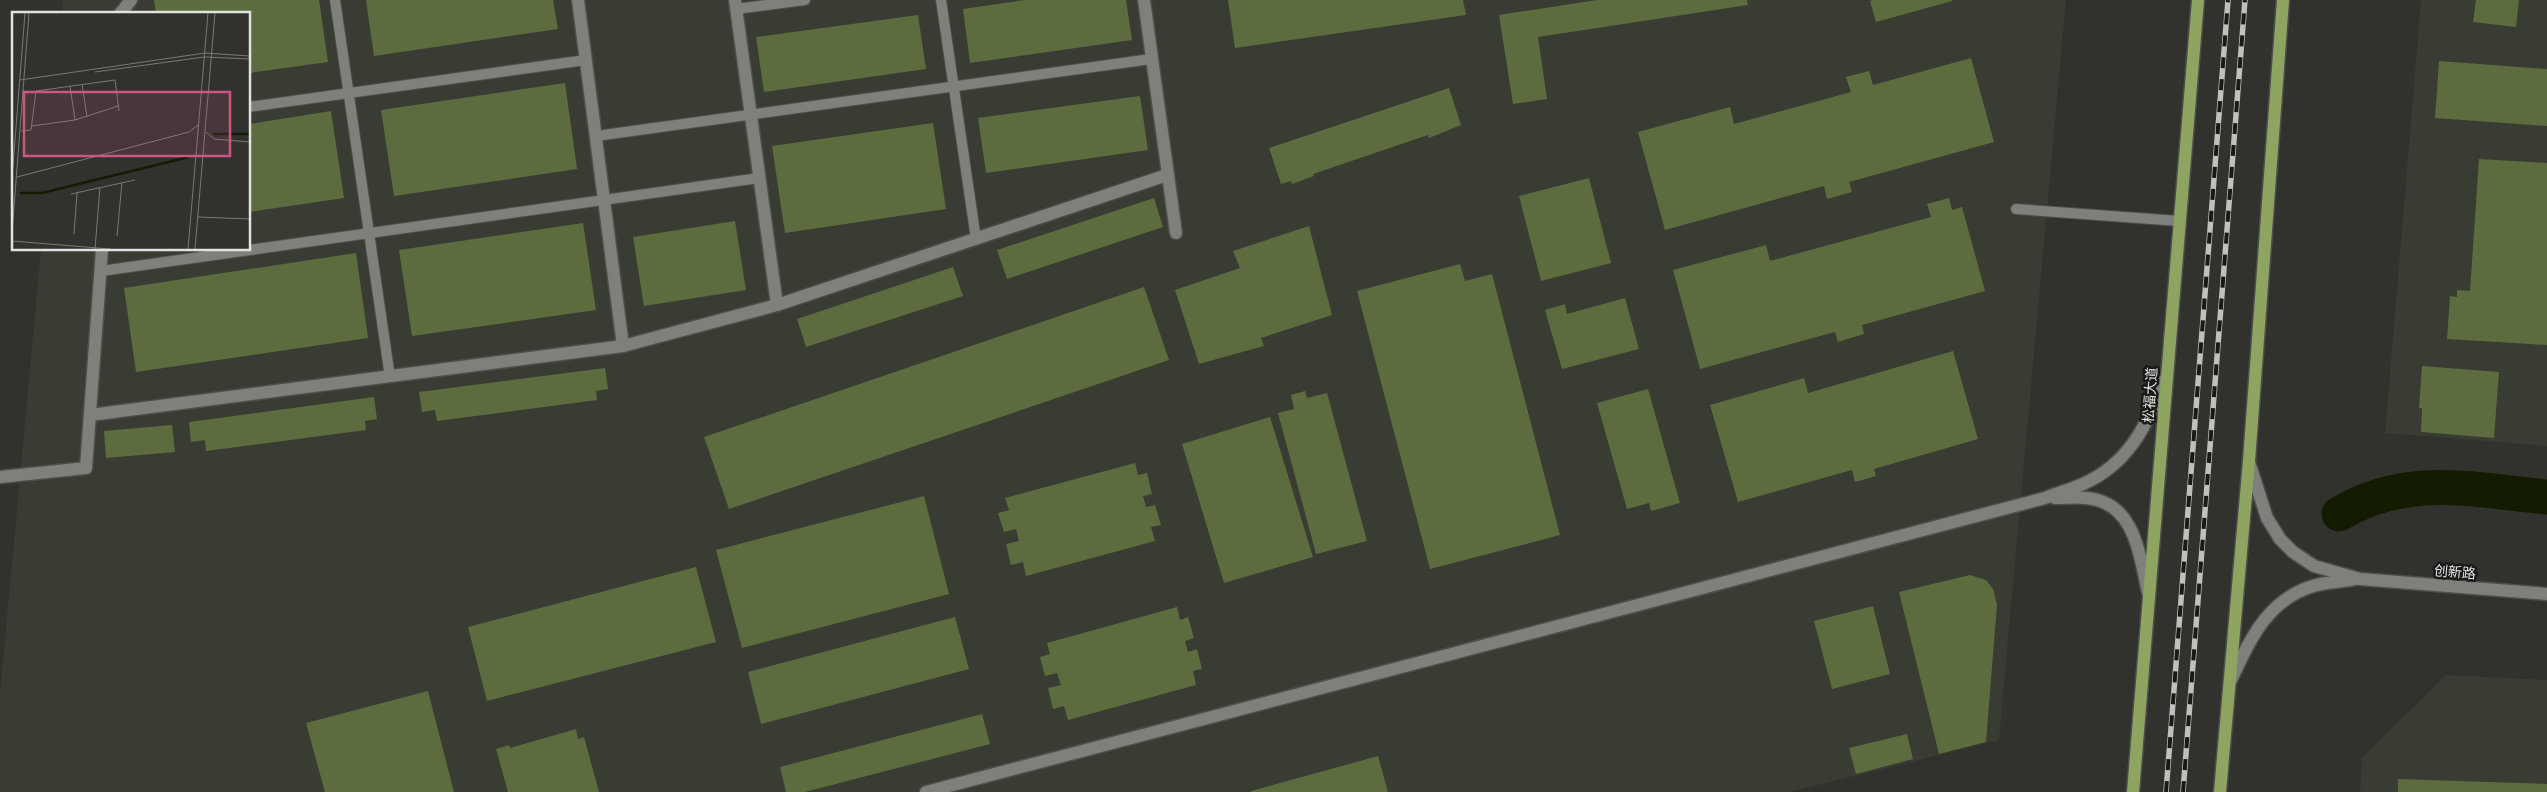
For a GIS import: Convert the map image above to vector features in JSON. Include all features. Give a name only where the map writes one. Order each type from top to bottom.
[{"type":"main road","name":"松福大道","points":[[2133,792],[2198,0]]},
{"type":"main road","points":[[2220,792],[2248,461],[2283,0]]},
{"type":"street","points":[[122,12],[131,0]]},
{"type":"street","points":[[578,0],[623,346]]},
{"type":"street","points":[[1144,0],[1176,233]]},
{"type":"street","points":[[736,5],[777,305]]},
{"type":"street","points":[[90,415],[623,346],[777,305],[1167,176]]},
{"type":"street","points":[[0,477],[86,468],[102,250]]},
{"type":"street","points":[[926,792],[2045,498],[2091,481],[2116,465],[2134,446],[2148,421],[2166,377]]},
{"type":"street","name":"创新路","points":[[2248,461],[2267,518],[2280,539],[2293,552],[2314,566],[2360,578],[2547,594]]},
{"type":"street","points":[[2045,498],[2086,498],[2101,501],[2121,513],[2131,526],[2137,543],[2149,596]]},
{"type":"street","name":"创新路","points":[[2229,684],[2254,632],[2267,614],[2290,597],[2313,586],[2360,578]]},
{"type":"lane","points":[[335,0],[390,376]]},
{"type":"lane","points":[[736,5],[805,0]]},
{"type":"lane","points":[[941,0],[976,239]]},
{"type":"lane","points":[[596,136],[1151,59]]},
{"type":"lane","points":[[250,107],[586,60]]},
{"type":"lane","points":[[250,250],[759,178]]},
{"type":"lane","points":[[2016,209],[2179,221]]},
{"type":"lane","points":[[101,271],[249,250]]},
{"type":"shaded area","points":[[63,0],[2066,0],[1999,740],[1790,792],[0,792],[0,693],[41,250],[250,250],[250,12],[62,12]]},
{"type":"shaded area","points":[[2421,0],[2547,0],[2547,446],[2385,433]]},
{"type":"shaded area","points":[[2446,675],[2547,680],[2547,792],[2360,792],[2362,758]]},
{"type":"building","points":[[154,0],[319,0],[328,62],[250,73],[250,12],[156,12]]},
{"type":"building","points":[[366,0],[553,0],[558,29],[374,56]]},
{"type":"building","points":[[1025,0],[1126,0],[1132,40],[970,63],[963,9]]},
{"type":"building","points":[[1228,0],[1463,0],[1466,15],[1235,48]]},
{"type":"building","points":[[1597,0],[1747,0],[1748,5],[1538,37],[1547,99],[1513,104],[1499,15]]},
{"type":"building","points":[[2476,0],[2519,0],[2516,27],[2473,22]]},
{"type":"building","points":[[1870,1],[1952,1],[1876,22]]},
{"type":"building","points":[[918,15],[926,69],[764,92],[756,37]]},
{"type":"building","points":[[1971,58],[1994,142],[1849,182],[1852,192],[1827,199],[1824,186],[1665,230],[1638,132],[1730,107],[1734,124],[1851,92],[1846,77],[1869,71],[1873,85]]},
{"type":"building","points":[[2439,61],[2547,69],[2547,126],[2435,118]]},
{"type":"building","points":[[565,83],[577,169],[394,196],[381,110]]},
{"type":"building","points":[[1449,88],[1461,125],[1429,138],[1428,135],[1313,174],[1314,176],[1292,184],[1291,181],[1281,184],[1269,148]]},
{"type":"building","points":[[1140,96],[1148,150],[986,173],[978,118]]},
{"type":"building","points":[[331,111],[344,198],[250,212],[250,124]]},
{"type":"building","points":[[933,123],[946,209],[785,233],[772,146]]},
{"type":"building","points":[[2479,159],[2547,163],[2547,345],[2447,339],[2450,296],[2457,297],[2457,290],[2470,291]]},
{"type":"building","points":[[1589,178],[1611,263],[1541,281],[1519,196]]},
{"type":"building","points":[[1154,198],[1163,227],[1007,279],[997,250]]},
{"type":"building","points":[[1949,198],[1952,210],[1962,207],[1985,291],[1862,325],[1864,334],[1838,342],[1835,332],[1700,369],[1673,270],[1766,245],[1770,261],[1931,217],[1927,204]]},
{"type":"building","points":[[735,221],[746,290],[644,306],[633,237]]},
{"type":"building","points":[[583,223],[596,310],[412,336],[399,250]]},
{"type":"building","points":[[1309,226],[1332,315],[1261,338],[1264,346],[1199,364],[1175,290],[1240,268],[1233,251]]},
{"type":"building","points":[[356,253],[368,338],[136,372],[124,288]]},
{"type":"building","points":[[1460,264],[1465,281],[1492,274],[1560,535],[1430,569],[1357,291]]},
{"type":"building","points":[[953,267],[963,296],[806,347],[797,319]]},
{"type":"building","points":[[1144,287],[1169,360],[729,509],[704,437]]},
{"type":"building","points":[[1625,298],[1639,349],[1562,369],[1545,310],[1565,304],[1567,314]]},
{"type":"building","points":[[1953,351],[1978,439],[1874,469],[1876,476],[1855,482],[1852,470],[1738,502],[1710,405],[1804,378],[1808,393]]},
{"type":"building","points":[[2422,366],[2499,372],[2494,438],[2421,432],[2422,408],[2419,408]]},
{"type":"building","points":[[605,368],[608,389],[596,391],[597,400],[437,421],[435,410],[422,412],[419,392]]},
{"type":"building","points":[[1648,389],[1680,503],[1651,511],[1649,503],[1627,509],[1597,403]]},
{"type":"building","points":[[1305,391],[1307,398],[1327,393],[1367,541],[1316,554],[1278,413],[1294,409],[1291,395]]},
{"type":"building","points":[[374,397],[377,419],[365,421],[366,430],[206,451],[205,440],[191,442],[189,422]]},
{"type":"building","points":[[1270,417],[1313,557],[1224,583],[1182,444]]},
{"type":"building","points":[[172,425],[175,452],[106,458],[104,431]]},
{"type":"building","points":[[1135,463],[1138,475],[1147,473],[1152,494],[1143,496],[1146,507],[1155,505],[1161,525],[1151,527],[1155,541],[1026,576],[1023,562],[1011,565],[1006,544],[1019,541],[1016,529],[1004,532],[998,513],[1009,510],[1005,498]]},
{"type":"building","points":[[924,496],[949,594],[742,648],[716,550]]},
{"type":"building","points":[[696,567],[716,642],[487,701],[468,627]]},
{"type":"building","points":[[1970,575],[1986,580],[1993,589],[1997,605],[1986,742],[1939,754],[1899,592]]},
{"type":"building","points":[[1873,606],[1890,674],[1832,689],[1814,621]]},
{"type":"building","points":[[1177,607],[1180,620],[1188,617],[1194,638],[1185,641],[1188,652],[1197,649],[1202,669],[1193,671],[1196,685],[1068,720],[1064,706],[1053,709],[1048,688],[1061,685],[1057,673],[1045,676],[1040,657],[1050,654],[1047,643]]},
{"type":"building","points":[[955,617],[969,669],[761,724],[748,672]]},
{"type":"building","points":[[428,691],[454,792],[325,792],[306,723]]},
{"type":"building","points":[[982,714],[990,744],[805,792],[786,792],[780,767]]},
{"type":"building","points":[[576,729],[578,739],[584,737],[599,792],[508,792],[496,749],[509,745],[510,748]]},
{"type":"building","points":[[1907,734],[1913,759],[1856,774],[1849,748]]},
{"type":"building","points":[[1378,756],[1388,792],[1251,792],[1251,791]]},
{"type":"building","points":[[2398,779],[2547,784],[2547,792],[2398,792]]},
{"type":"waterway","points":[[2339,514],[2364,501],[2390,493],[2415,489],[2440,487],[2466,488],[2547,497]]},
{"type":"railway","points":[[2166,792],[2228,0]]},
{"type":"railway","points":[[2183,792],[2245,0]]}]
